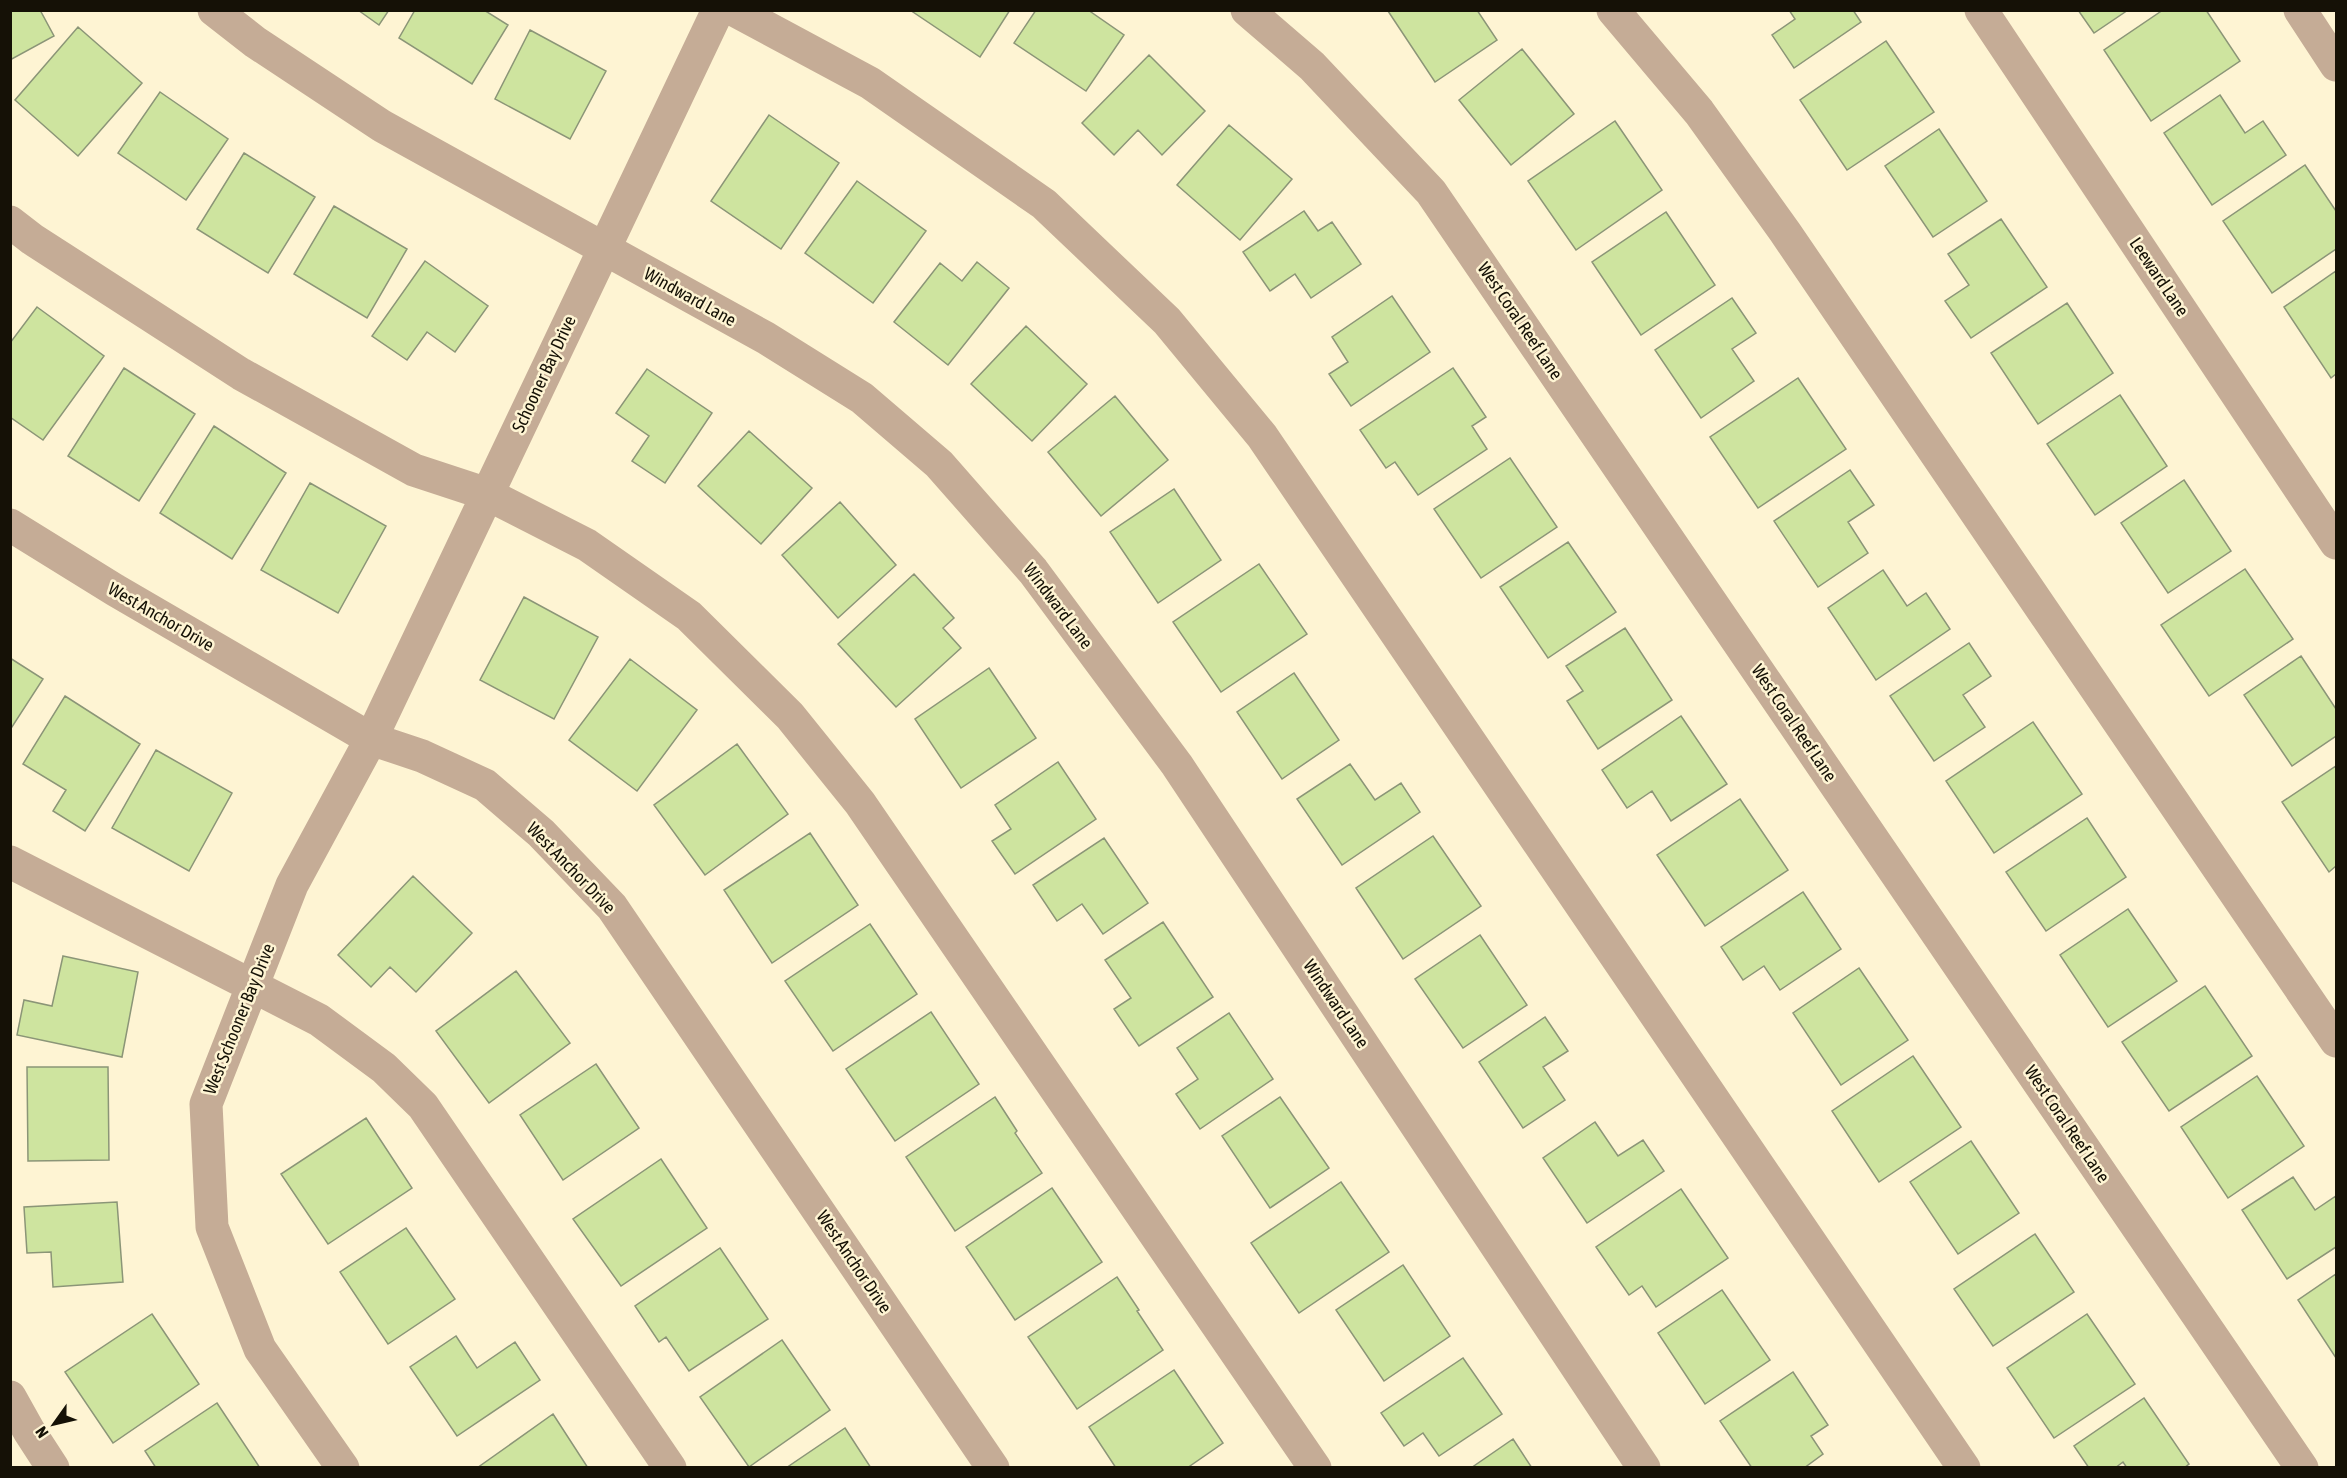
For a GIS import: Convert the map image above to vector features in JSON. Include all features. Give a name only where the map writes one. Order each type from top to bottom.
[{"type":"street","name":"Windward Lane","points":[[214,10],[255,42],[382,126],[766,338],[862,398],[939,464],[1033,571],[1177,765],[1644,1467]]},
{"type":"street","name":"Schooner Bay Drive","points":[[371,739],[718,10]]},
{"type":"street","points":[[734,10],[870,83],[1044,204],[1167,321],[1262,436],[1964,1467]]},
{"type":"street","name":"West Coral Reef Lane","points":[[1247,10],[1312,66],[1431,192],[2302,1467]]},
{"type":"street","points":[[1612,10],[1699,112],[1785,232],[2337,1041]]},
{"type":"street","name":"Leeward Lane","points":[[1980,10],[2337,543]]},
{"type":"street","points":[[2300,10],[2337,65]]},
{"type":"street","points":[[10,222],[32,240],[241,374],[414,470],[487,494],[587,545],[688,616],[790,716],[860,803],[1315,1467]]},
{"type":"street","name":"West Anchor Drive","points":[[10,525],[115,590],[371,739],[422,756],[485,785],[541,833],[612,907],[993,1467]]},
{"type":"street","name":"West Schooner Bay Drive","points":[[343,1467],[260,1349],[212,1227],[206,1104],[292,885],[371,739]]},
{"type":"street","points":[[10,862],[319,1020],[384,1068],[423,1106],[670,1467]]},
{"type":"street","points":[[10,1397],[28,1431],[53,1467]]},
{"type":"building","points":[[10,10],[40,10],[54,36],[10,60]]},
{"type":"building","points":[[358,10],[389,10],[379,25]]},
{"type":"building","points":[[415,10],[484,10],[508,25],[472,84],[399,38]]},
{"type":"building","points":[[910,10],[1010,10],[980,57]]},
{"type":"building","points":[[1036,10],[1088,10],[1124,35],[1086,91],[1014,43]]},
{"type":"building","points":[[1389,10],[1477,10],[1497,40],[1435,82]]},
{"type":"building","points":[[1789,10],[1853,10],[1861,22],[1794,68],[1772,35],[1795,19]]},
{"type":"building","points":[[2078,10],[2128,10],[2094,33]]},
{"type":"building","points":[[2163,10],[2206,10],[2240,61],[2151,121],[2104,50]]},
{"type":"building","points":[[78,27],[142,83],[78,156],[15,100]]},
{"type":"building","points":[[530,30],[606,71],[570,139],[495,99]]},
{"type":"building","points":[[1886,41],[1934,112],[1847,170],[1800,100]]},
{"type":"building","points":[[1522,49],[1574,114],[1511,165],[1459,100]]},
{"type":"building","points":[[1149,55],[1205,111],[1162,155],[1138,130],[1114,155],[1082,123]]},
{"type":"building","points":[[160,92],[228,139],[186,200],[118,153]]},
{"type":"building","points":[[2220,95],[2245,133],[2263,121],[2286,155],[2212,205],[2164,133]]},
{"type":"building","points":[[769,115],[839,163],[781,249],[711,201]]},
{"type":"building","points":[[1615,121],[1662,190],[1576,250],[1528,181]]},
{"type":"building","points":[[1229,125],[1292,179],[1240,240],[1177,185]]},
{"type":"building","points":[[1939,129],[1987,201],[1933,237],[1885,166]]},
{"type":"building","points":[[244,153],[315,197],[268,273],[197,229]]},
{"type":"building","points":[[2305,165],[2336,211],[2336,249],[2272,293],[2223,221]]},
{"type":"building","points":[[857,181],[926,231],[873,303],[805,253]]},
{"type":"building","points":[[334,206],[407,249],[367,318],[294,274]]},
{"type":"building","points":[[1304,211],[1318,231],[1332,222],[1361,264],[1311,298],[1295,274],[1270,291],[1243,252]]},
{"type":"building","points":[[1666,212],[1715,285],[1641,335],[1592,262]]},
{"type":"building","points":[[2001,219],[2047,287],[1971,338],[1945,301],[1969,285],[1948,254]]},
{"type":"building","points":[[425,261],[488,306],[455,352],[427,332],[407,360],[372,336]]},
{"type":"building","points":[[977,262],[1009,288],[948,365],[894,322],[940,263],[962,281]]},
{"type":"building","points":[[2336,271],[2336,374],[2331,378],[2284,307]]},
{"type":"building","points":[[1392,296],[1430,352],[1351,406],[1329,374],[1348,362],[1332,337]]},
{"type":"building","points":[[1732,298],[1756,333],[1732,349],[1754,381],[1701,418],[1655,350]]},
{"type":"building","points":[[2067,303],[2113,373],[2038,424],[1991,353]]},
{"type":"building","points":[[37,307],[104,356],[43,440],[10,417],[10,343]]},
{"type":"building","points":[[1026,326],[1087,384],[1032,441],[971,384]]},
{"type":"building","points":[[124,368],[195,414],[139,501],[68,456]]},
{"type":"building","points":[[1453,368],[1486,417],[1472,426],[1487,449],[1418,495],[1395,462],[1386,468],[1360,430]]},
{"type":"building","points":[[647,369],[712,413],[665,483],[632,461],[649,436],[616,413]]},
{"type":"building","points":[[1798,378],[1846,449],[1758,508],[1710,437]]},
{"type":"building","points":[[2120,395],[2167,466],[2095,515],[2047,444]]},
{"type":"building","points":[[1115,396],[1168,460],[1101,516],[1048,452]]},
{"type":"building","points":[[214,426],[286,473],[232,559],[160,513]]},
{"type":"building","points":[[749,431],[812,488],[761,544],[698,486]]},
{"type":"building","points":[[1510,458],[1557,527],[1481,578],[1434,509]]},
{"type":"building","points":[[1850,470],[1874,505],[1848,522],[1868,553],[1818,587],[1774,521]]},
{"type":"building","points":[[2184,480],[2231,551],[2168,593],[2121,523]]},
{"type":"building","points":[[310,483],[386,526],[338,613],[261,570]]},
{"type":"building","points":[[1174,489],[1221,560],[1158,603],[1110,532]]},
{"type":"building","points":[[840,502],[896,565],[838,618],[782,555]]},
{"type":"building","points":[[1568,542],[1616,612],[1548,658],[1500,587]]},
{"type":"building","points":[[1259,564],[1307,634],[1221,692],[1173,622]]},
{"type":"building","points":[[2245,569],[2293,639],[2209,696],[2161,625]]},
{"type":"building","points":[[1883,570],[1907,606],[1926,593],[1950,629],[1876,680],[1828,608]]},
{"type":"building","points":[[914,574],[954,618],[943,628],[961,648],[896,707],[838,644]]},
{"type":"building","points":[[524,597],[598,637],[554,719],[480,680]]},
{"type":"building","points":[[1625,628],[1672,700],[1598,749],[1567,701],[1583,691],[1566,666]]},
{"type":"building","points":[[1969,643],[1991,676],[1963,695],[1985,727],[1934,761],[1890,696]]},
{"type":"building","points":[[2301,656],[2336,709],[2336,736],[2292,766],[2244,695]]},
{"type":"building","points":[[10,658],[43,679],[10,730]]},
{"type":"building","points":[[630,659],[697,710],[637,791],[569,740]]},
{"type":"building","points":[[989,668],[1036,738],[961,788],[915,719]]},
{"type":"building","points":[[1294,673],[1339,740],[1282,779],[1237,712]]},
{"type":"building","points":[[65,696],[140,744],[85,831],[53,811],[66,790],[23,764]]},
{"type":"building","points":[[1681,716],[1727,784],[1671,821],[1652,791],[1627,808],[1602,770]]},
{"type":"building","points":[[2033,722],[2082,794],[1994,853],[1946,781]]},
{"type":"building","points":[[737,744],[788,814],[705,875],[654,805]]},
{"type":"building","points":[[156,750],[232,793],[189,871],[112,828]]},
{"type":"building","points":[[1058,762],[1096,819],[1015,874],[992,841],[1011,829],[995,805]]},
{"type":"building","points":[[1350,764],[1375,800],[1401,783],[1420,812],[1342,865],[1297,799]]},
{"type":"building","points":[[2336,766],[2336,866],[2329,872],[2282,802]]},
{"type":"building","points":[[1740,799],[1788,870],[1705,926],[1657,855]]},
{"type":"building","points":[[2087,818],[2126,877],[2046,931],[2006,872]]},
{"type":"building","points":[[810,833],[858,905],[772,963],[724,890]]},
{"type":"building","points":[[1433,836],[1481,906],[1403,959],[1356,888]]},
{"type":"building","points":[[1104,838],[1148,903],[1103,934],[1082,904],[1057,921],[1033,885]]},
{"type":"building","points":[[413,876],[472,933],[416,992],[390,967],[371,987],[338,955]]},
{"type":"building","points":[[1803,892],[1841,949],[1780,990],[1764,966],[1743,980],[1721,947]]},
{"type":"building","points":[[2128,909],[2177,981],[2108,1027],[2060,955]]},
{"type":"building","points":[[1163,922],[1213,997],[1139,1046],[1114,1009],[1131,998],[1105,960]]},
{"type":"building","points":[[870,924],[917,994],[833,1051],[785,981]]},
{"type":"building","points":[[1480,935],[1527,1005],[1463,1048],[1415,979]]},
{"type":"building","points":[[63,956],[138,972],[122,1057],[17,1035],[24,1000],[52,1006]]},
{"type":"building","points":[[1859,968],[1908,1040],[1841,1085],[1793,1013]]},
{"type":"building","points":[[516,971],[570,1043],[489,1103],[436,1031]]},
{"type":"building","points":[[2205,986],[2252,1056],[2169,1111],[2122,1042]]},
{"type":"building","points":[[931,1012],[979,1084],[895,1141],[846,1069]]},
{"type":"building","points":[[1229,1013],[1273,1079],[1200,1129],[1176,1094],[1198,1079],[1177,1048]]},
{"type":"building","points":[[1545,1017],[1568,1051],[1543,1067],[1565,1100],[1523,1128],[1479,1062]]},
{"type":"building","points":[[1913,1056],[1961,1127],[1879,1182],[1832,1111]]},
{"type":"building","points":[[596,1064],[639,1128],[563,1180],[520,1115]]},
{"type":"building","points":[[27,1067],[108,1067],[109,1160],[28,1161]]},
{"type":"building","points":[[2257,1076],[2304,1146],[2228,1198],[2181,1127]]},
{"type":"building","points":[[995,1097],[1017,1131],[1015,1133],[1042,1173],[955,1231],[906,1157]]},
{"type":"building","points":[[1280,1097],[1329,1168],[1270,1208],[1222,1136]]},
{"type":"building","points":[[366,1118],[412,1188],[328,1244],[281,1174]]},
{"type":"building","points":[[1595,1122],[1618,1156],[1643,1140],[1664,1171],[1587,1223],[1543,1158]]},
{"type":"building","points":[[1971,1141],[2019,1213],[1958,1254],[1910,1182]]},
{"type":"building","points":[[661,1159],[707,1228],[621,1286],[573,1219]]},
{"type":"building","points":[[2293,1177],[2315,1210],[2336,1196],[2336,1247],[2287,1279],[2242,1210]]},
{"type":"building","points":[[1341,1182],[1389,1252],[1299,1313],[1251,1243]]},
{"type":"building","points":[[1052,1188],[1102,1262],[1015,1320],[966,1247]]},
{"type":"building","points":[[1681,1189],[1728,1258],[1656,1307],[1642,1286],[1629,1295],[1596,1247]]},
{"type":"building","points":[[117,1202],[123,1282],[53,1287],[51,1252],[27,1253],[24,1207]]},
{"type":"building","points":[[406,1228],[455,1299],[388,1344],[340,1272]]},
{"type":"building","points":[[2035,1234],[2074,1292],[1993,1346],[1954,1289]]},
{"type":"building","points":[[720,1248],[768,1319],[689,1371],[666,1337],[659,1342],[635,1306]]},
{"type":"building","points":[[1403,1265],[1450,1336],[1384,1381],[1336,1310]]},
{"type":"building","points":[[2336,1274],[2336,1358],[2298,1300]]},
{"type":"building","points":[[1117,1277],[1163,1350],[1077,1409],[1028,1337]]},
{"type":"building","points":[[1722,1290],[1770,1360],[1705,1404],[1658,1333]]},
{"type":"building","points":[[152,1314],[199,1384],[113,1443],[65,1372]]},
{"type":"building","points":[[2087,1314],[2135,1384],[2054,1438],[2007,1368]]},
{"type":"building","points":[[456,1336],[477,1368],[515,1342],[540,1380],[457,1436],[410,1367]]},
{"type":"building","points":[[782,1340],[830,1410],[749,1467],[700,1397]]},
{"type":"building","points":[[1463,1358],[1502,1414],[1439,1456],[1423,1433],[1404,1446],[1381,1413]]},
{"type":"building","points":[[1174,1370],[1223,1443],[1187,1468],[1116,1468],[1089,1427]]},
{"type":"building","points":[[1793,1372],[1828,1425],[1811,1436],[1823,1454],[1804,1468],[1752,1468],[1720,1421]]},
{"type":"building","points":[[2144,1398],[2189,1464],[2184,1468],[2127,1468],[2123,1462],[2115,1468],[2089,1468],[2074,1446]]},
{"type":"building","points":[[217,1403],[260,1468],[156,1468],[145,1451]]},
{"type":"building","points":[[553,1414],[588,1468],[477,1468]]},
{"type":"building","points":[[845,1428],[871,1468],[786,1468]]},
{"type":"building","points":[[1513,1439],[1532,1468],[1471,1468]]}]
